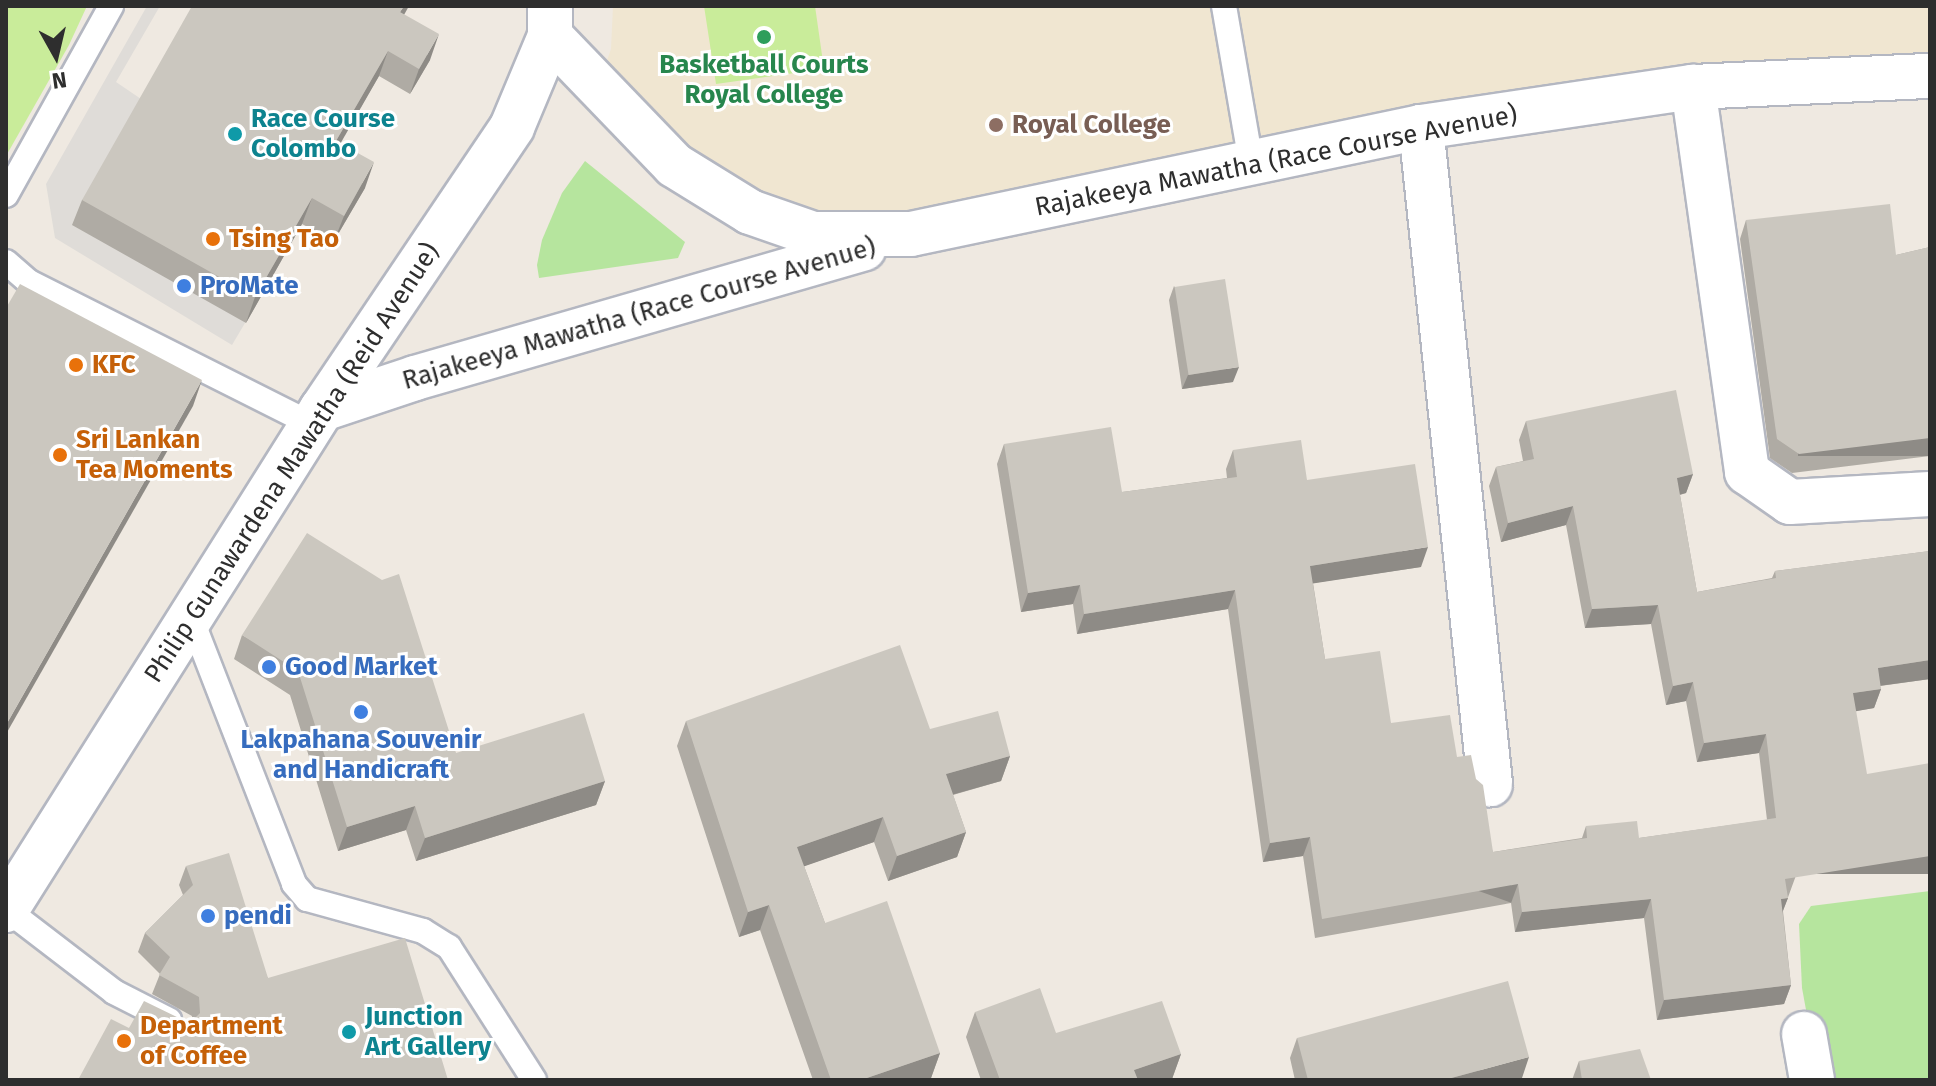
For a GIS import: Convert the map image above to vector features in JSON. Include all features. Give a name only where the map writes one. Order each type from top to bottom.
[{"type":"main road","name":"Rajakeeya Mawatha (Race Course Avenue)","points":[[550,21],[674,165],[750,212],[813,234],[911,234]]},
{"type":"main road","name":"Philip Gunawardena Mawatha (Reid Avenue)","points":[[6,910],[317,417],[512,127],[550,21]]},
{"type":"main road","name":"Rajakeeya Mawatha (Race Course Avenue)","points":[[317,417],[415,378],[911,234],[1421,127],[1693,87],[1930,76]]},
{"type":"main road","points":[[1693,87],[1747,472],[1790,502],[1930,494]]},
{"type":"main road","points":[[1421,127],[1490,784]]},
{"type":"main road","points":[[1804,1034],[1812,1080]]},
{"type":"lane","points":[[6,195],[111,6]]},
{"type":"lane","points":[[1224,6],[1251,163]]},
{"type":"lane","points":[[6,262],[29,282],[317,417]]},
{"type":"lane","points":[[191,618],[294,884],[307,899],[423,931],[449,947],[534,1080]]},
{"type":"lane","points":[[6,910],[114,992],[180,1025]]},
{"type":"shaded area","points":[[147,6],[160,6],[116,82],[144,101],[245,323],[232,345],[55,238],[46,184]]},
{"type":"shaded area","name":"Royal College","points":[[613,6],[1930,6],[1930,52],[1691,67],[909,213],[816,214],[760,194],[687,149],[604,69],[611,49]]},
{"type":"green space","points":[[6,6],[87,6],[69,45],[6,156]]},
{"type":"green space","name":"Basketball Courts Royal College","points":[[704,6],[815,6],[824,69],[716,84]]},
{"type":"green space","points":[[585,161],[685,242],[678,258],[539,278],[537,265],[542,240],[562,193]]},
{"type":"green space","points":[[1930,891],[1930,1080],[1819,1080],[1802,988],[1799,924],[1811,906]]},
{"type":"building","name":"Race Course Colombo","points":[[192,6],[404,6],[400,12],[439,34],[419,69],[388,51],[336,141],[374,162],[344,216],[312,198],[255,297],[82,200]]},
{"type":"building","points":[[1890,204],[1896,255],[1930,247],[1930,438],[1799,454],[1777,439],[1746,220]]},
{"type":"building","points":[[1225,279],[1239,367],[1189,375],[1175,287]]},
{"type":"building","points":[[20,284],[202,380],[6,725],[6,308]]},
{"type":"building","points":[[1676,390],[1693,474],[1677,478],[1697,592],[1776,578],[1775,571],[1930,551],[1930,660],[1878,668],[1881,689],[1853,693],[1867,774],[1930,763],[1930,856],[1785,879],[1788,898],[1781,899],[1791,985],[1664,1000],[1651,899],[1522,912],[1518,884],[1322,919],[1310,837],[1270,843],[1235,590],[1084,614],[1080,585],[1028,593],[1004,444],[1111,427],[1122,492],[1237,477],[1233,450],[1301,440],[1307,480],[1415,464],[1428,547],[1310,566],[1325,659],[1380,651],[1391,723],[1450,715],[1457,757],[1471,755],[1476,779],[1483,785],[1493,852],[1587,838],[1586,826],[1637,821],[1639,838],[1776,818],[1766,734],[1704,743],[1693,682],[1673,686],[1658,605],[1592,609],[1573,506],[1508,523],[1496,467],[1534,459],[1526,421]]},
{"type":"building","name":"Lakpahana Souvenir and Handicraft","points":[[307,533],[382,580],[399,574],[456,753],[584,713],[605,781],[425,838],[415,806],[347,827],[298,671],[242,635]]},
{"type":"building","points":[[900,645],[930,729],[998,711],[1010,756],[946,774],[966,832],[897,856],[883,817],[797,847],[825,923],[887,901],[940,1053],[861,1080],[831,1080],[769,905],[748,912],[686,721]]},
{"type":"building","points":[[229,853],[268,978],[405,938],[448,1080],[78,1080],[111,1019],[129,1028],[144,1001],[181,1019],[195,1018],[200,1013],[199,997],[159,975],[170,957],[145,933],[193,885],[186,866]]},
{"type":"building","points":[[1508,981],[1529,1057],[1444,1080],[1308,1080],[1297,1038]]},
{"type":"building","points":[[1040,988],[1056,1033],[1162,1001],[1181,1054],[1134,1070],[1138,1080],[1000,1080],[975,1012]]},
{"type":"building","points":[[1640,1049],[1651,1080],[1582,1080],[1579,1061]]},
{"type":"place","name":"Basketball Courts Royal College","points":[[764,37]]},
{"type":"place","name":"Royal College","points":[[996,125]]},
{"type":"place","name":"Race Course Colombo","points":[[235,134]]},
{"type":"place","name":"Tsing Tao","points":[[213,239]]},
{"type":"place","name":"ProMate","points":[[184,286]]},
{"type":"place","name":"KFC","points":[[76,365]]},
{"type":"place","name":"Sri Lankan Tea Moments","points":[[60,455]]},
{"type":"place","name":"Good Market","points":[[269,667]]},
{"type":"place","name":"Lakpahana Souvenir and Handicraft","points":[[361,712]]},
{"type":"place","name":"pendi","points":[[208,916]]},
{"type":"place","name":"Junction Art Gallery","points":[[349,1032]]},
{"type":"place","name":"Department of Coffee","points":[[124,1041]]}]
